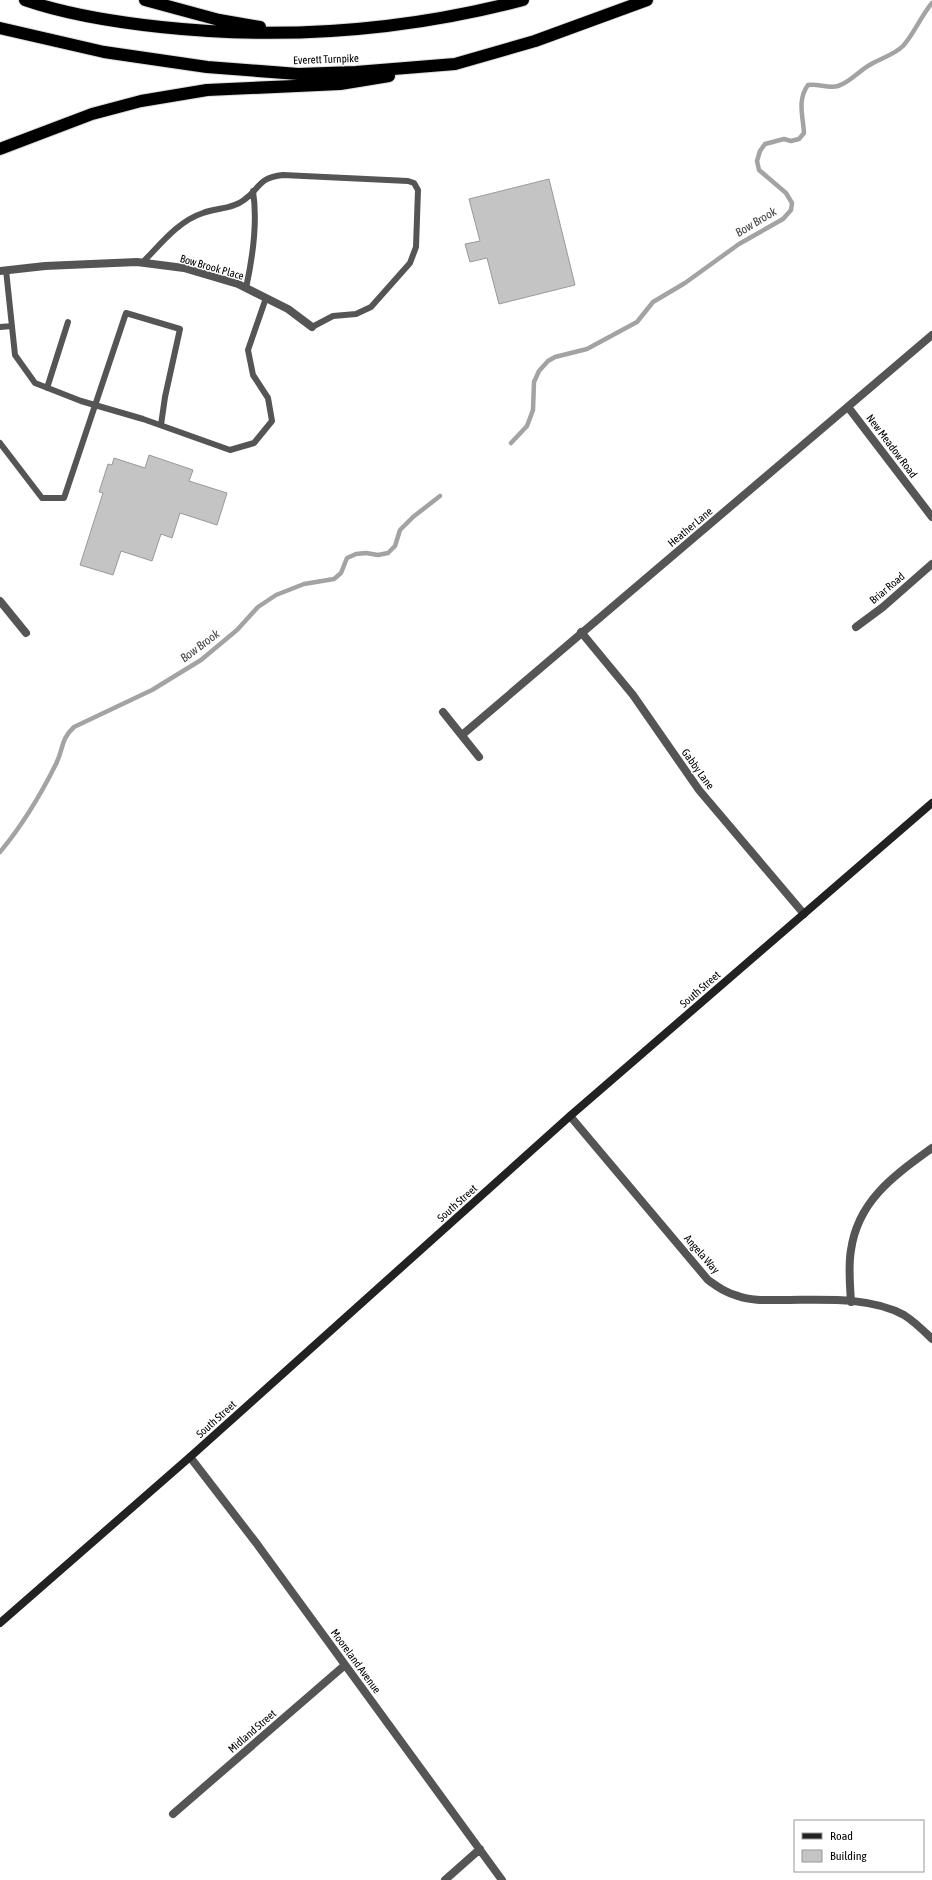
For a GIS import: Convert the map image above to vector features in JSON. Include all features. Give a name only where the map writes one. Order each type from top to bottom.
[{"type":"highway","points":[[25,0],[86,16],[136,24],[231,33],[302,32],[387,26],[486,10],[523,0]]},
{"type":"highway","points":[[145,0],[239,24],[302,32]]},
{"type":"highway","name":"Everett Turnpike","points":[[0,28],[104,52],[207,67],[298,74],[356,72],[454,64],[535,41],[647,0]]},
{"type":"highway","points":[[0,149],[92,114],[141,101],[207,90],[340,84],[422,71],[454,64]]},
{"type":"main road","name":"South Street","points":[[0,1623],[190,1457],[570,1116],[932,803]]},
{"type":"street","name":"Bow Brook Place","points":[[3,271],[45,266],[142,263],[184,268],[246,288],[288,309],[312,327]]},
{"type":"street","name":"Heather Lane","points":[[462,735],[581,632],[762,481],[932,335]]},
{"type":"street","name":"New Meadow Road","points":[[848,407],[932,517]]},
{"type":"street","name":"Briar Road","points":[[856,627],[883,607],[932,564]]},
{"type":"street","points":[[0,601],[26,633]]},
{"type":"street","name":"Gabby Lane","points":[[581,632],[633,695],[699,790],[804,914]]},
{"type":"street","points":[[443,712],[479,757]]},
{"type":"street","name":"Angela Way","points":[[570,1116],[708,1280],[722,1290],[755,1300],[851,1302],[881,1307],[902,1315],[917,1324],[932,1339]]},
{"type":"street","points":[[851,1302],[851,1250],[858,1224],[865,1210],[881,1187],[932,1148]]},
{"type":"street","name":"Mooreland Avenue","points":[[190,1457],[257,1544],[502,1880]]},
{"type":"street","name":"Midland Street","points":[[173,1814],[345,1665]]},
{"type":"street","points":[[445,1880],[480,1849]]},
{"type":"lane","points":[[142,263],[173,232],[188,220],[202,213],[235,205],[244,200],[258,184],[272,176],[283,175],[408,181],[414,183],[418,190],[416,247],[410,263],[371,307],[356,314],[333,316],[312,327]]},
{"type":"lane","points":[[246,288],[251,265],[255,220],[253,191]]},
{"type":"lane","points":[[3,271],[15,355],[35,383],[96,405],[161,425],[230,450],[254,443],[272,421],[268,398],[253,375],[248,350],[266,298]]},
{"type":"lane","points":[[0,443],[42,498],[64,498],[126,313],[180,329],[165,397],[161,425]]},
{"type":"lane","points":[[47,388],[68,322]]},
{"type":"lane","points":[[0,327],[12,326]]},
{"type":"building","points":[[549,179],[575,285],[499,304],[487,258],[470,262],[465,244],[480,241],[469,199]]},
{"type":"building","points":[[149,455],[193,470],[189,481],[227,493],[217,525],[180,513],[172,538],[161,534],[152,561],[121,551],[113,575],[80,565],[103,493],[99,492],[108,464],[112,465],[114,458],[145,468]]},
{"type":"waterway","name":"Bow Brook","points":[[511,443],[527,426],[533,410],[534,382],[539,371],[548,361],[555,357],[587,349],[637,322],[653,302],[685,283],[739,244],[783,219],[791,210],[792,203],[786,193],[759,170],[757,161],[760,151],[765,144],[784,139],[791,141],[799,139],[804,133],[802,102],[808,85],[830,87],[838,86],[868,66],[895,52],[907,41],[932,3]]},
{"type":"waterway","name":"Bow Brook","points":[[0,852],[16,832],[44,787],[56,764],[64,740],[74,727],[152,690],[201,660],[237,630],[258,607],[276,595],[304,584],[334,579],[341,573],[347,558],[356,554],[366,553],[378,555],[388,553],[395,546],[400,530],[413,517],[440,496]]}]
